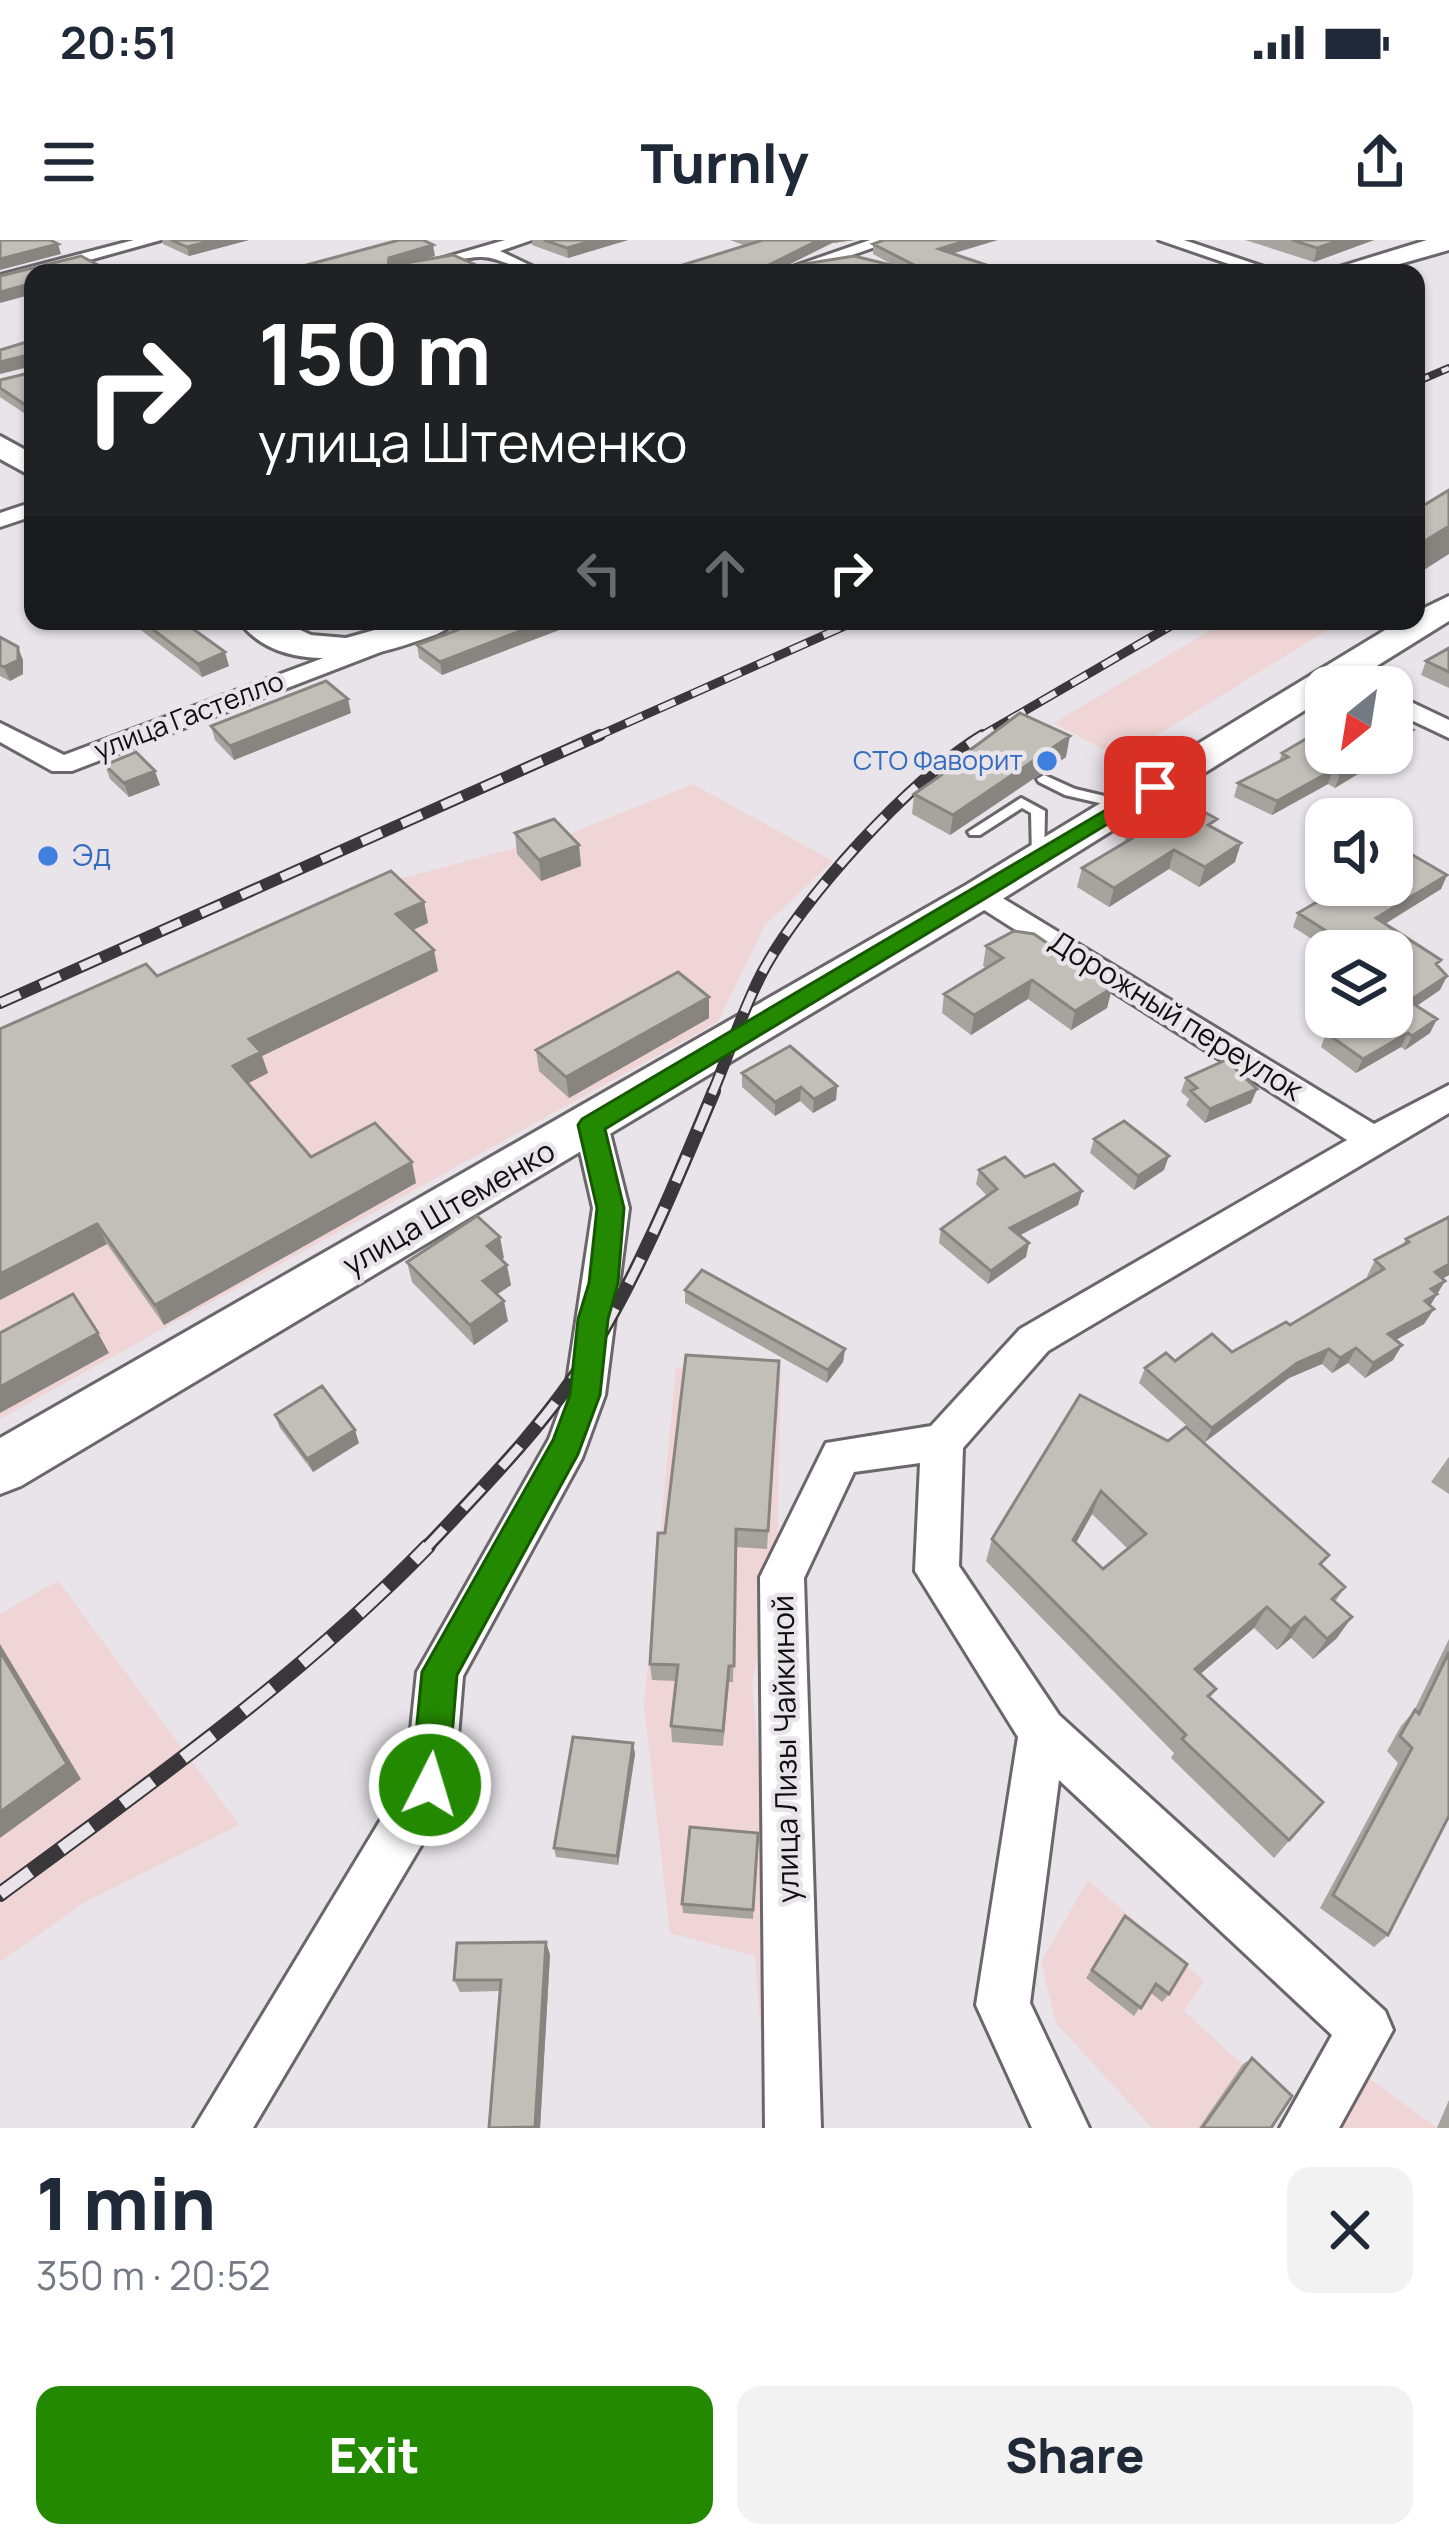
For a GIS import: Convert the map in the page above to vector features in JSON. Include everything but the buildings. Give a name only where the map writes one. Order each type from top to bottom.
[{"type":"main road","points":[[1368,264],[1449,243]]},
{"type":"main road","name":"улица Штеменко","points":[[1425,624],[1449,606]]},
{"type":"main road","points":[[269,630],[285,641],[322,650],[382,643],[415,630]]},
{"type":"main road","name":"улица Штеменко","points":[[1370,666],[1418,630]]},
{"type":"main road","name":"улица Штеменко","points":[[0,1468],[591,1125],[1125,806],[1305,706]]},
{"type":"street","points":[[85,240],[128,262]]},
{"type":"street","points":[[62,264],[153,240]]},
{"type":"street","points":[[457,240],[517,264]]},
{"type":"street","points":[[434,264],[524,240]]},
{"type":"street","points":[[805,240],[875,264]]},
{"type":"street","points":[[811,264],[887,240]]},
{"type":"street","points":[[1167,240],[1244,264]]},
{"type":"street","name":"улица Гастелло","points":[[0,731],[62,765],[382,643]]},
{"type":"street","points":[[1413,712],[1449,730]]},
{"type":"street","name":"Дорожный переулок","points":[[981,894],[1371,1139]]},
{"type":"street","points":[[1308,2128],[1366,2030],[1042,1732],[937,1571],[942,1442],[1034,1340],[1449,1096]]},
{"type":"street","points":[[222,2128],[430,1785],[440,1672],[567,1444],[579,1411],[593,1319],[604,1283],[610,1208],[591,1125]]},
{"type":"street","name":"улица Лизы Чайкиной","points":[[793,2128],[782,1577],[841,1456],[942,1442]]},
{"type":"street","points":[[1042,1732],[1003,2005],[1060,2128]]},
{"type":"lane","points":[[1044,779],[1070,792],[1125,806]]},
{"type":"lane","points":[[975,832],[1021,802],[1038,812],[1039,858]]},
{"type":"shaded area","points":[[1211,630],[1327,630],[1120,758],[1054,723]]},
{"type":"shaded area","points":[[692,784],[833,861],[765,925],[718,1022],[0,1419],[0,1052],[362,889],[572,833]]},
{"type":"shaded area","points":[[676,1367],[781,1372],[777,1551],[752,1684],[766,1845],[768,2128],[755,1956],[670,1933],[644,1706]]},
{"type":"shaded area","points":[[58,1581],[239,1825],[85,1902],[0,1962],[0,1614]]},
{"type":"shaded area","points":[[1088,1880],[1204,1981],[1184,2011],[1283,2102],[1266,2128],[1152,2128],[1056,2023],[1041,1962]]},
{"type":"shaded area","points":[[1362,2073],[1437,2128],[1339,2128]]},
{"type":"railway","points":[[1425,378],[1449,368]]},
{"type":"railway","points":[[593,738],[836,630]]},
{"type":"railway","points":[[982,736],[1164,630]]},
{"type":"railway","points":[[0,1003],[600,735]]},
{"type":"railway","points":[[712,1094],[755,987],[803,911],[892,810],[982,736]]},
{"type":"railway","points":[[978,738],[982,736]]},
{"type":"railway","points":[[426,1548],[574,1378],[642,1256],[714,1091]]},
{"type":"railway","points":[[0,1894],[275,1685],[426,1548]]},
{"type":"place","name":"СТО Фаворит","points":[[1047,761]]},
{"type":"place","name":"Эд","points":[[48,856]]},
{"type":"route","points":[[430,1785],[440,1672],[567,1444],[585,1395],[593,1319],[604,1283],[610,1208],[591,1125],[1155,787]]}]
